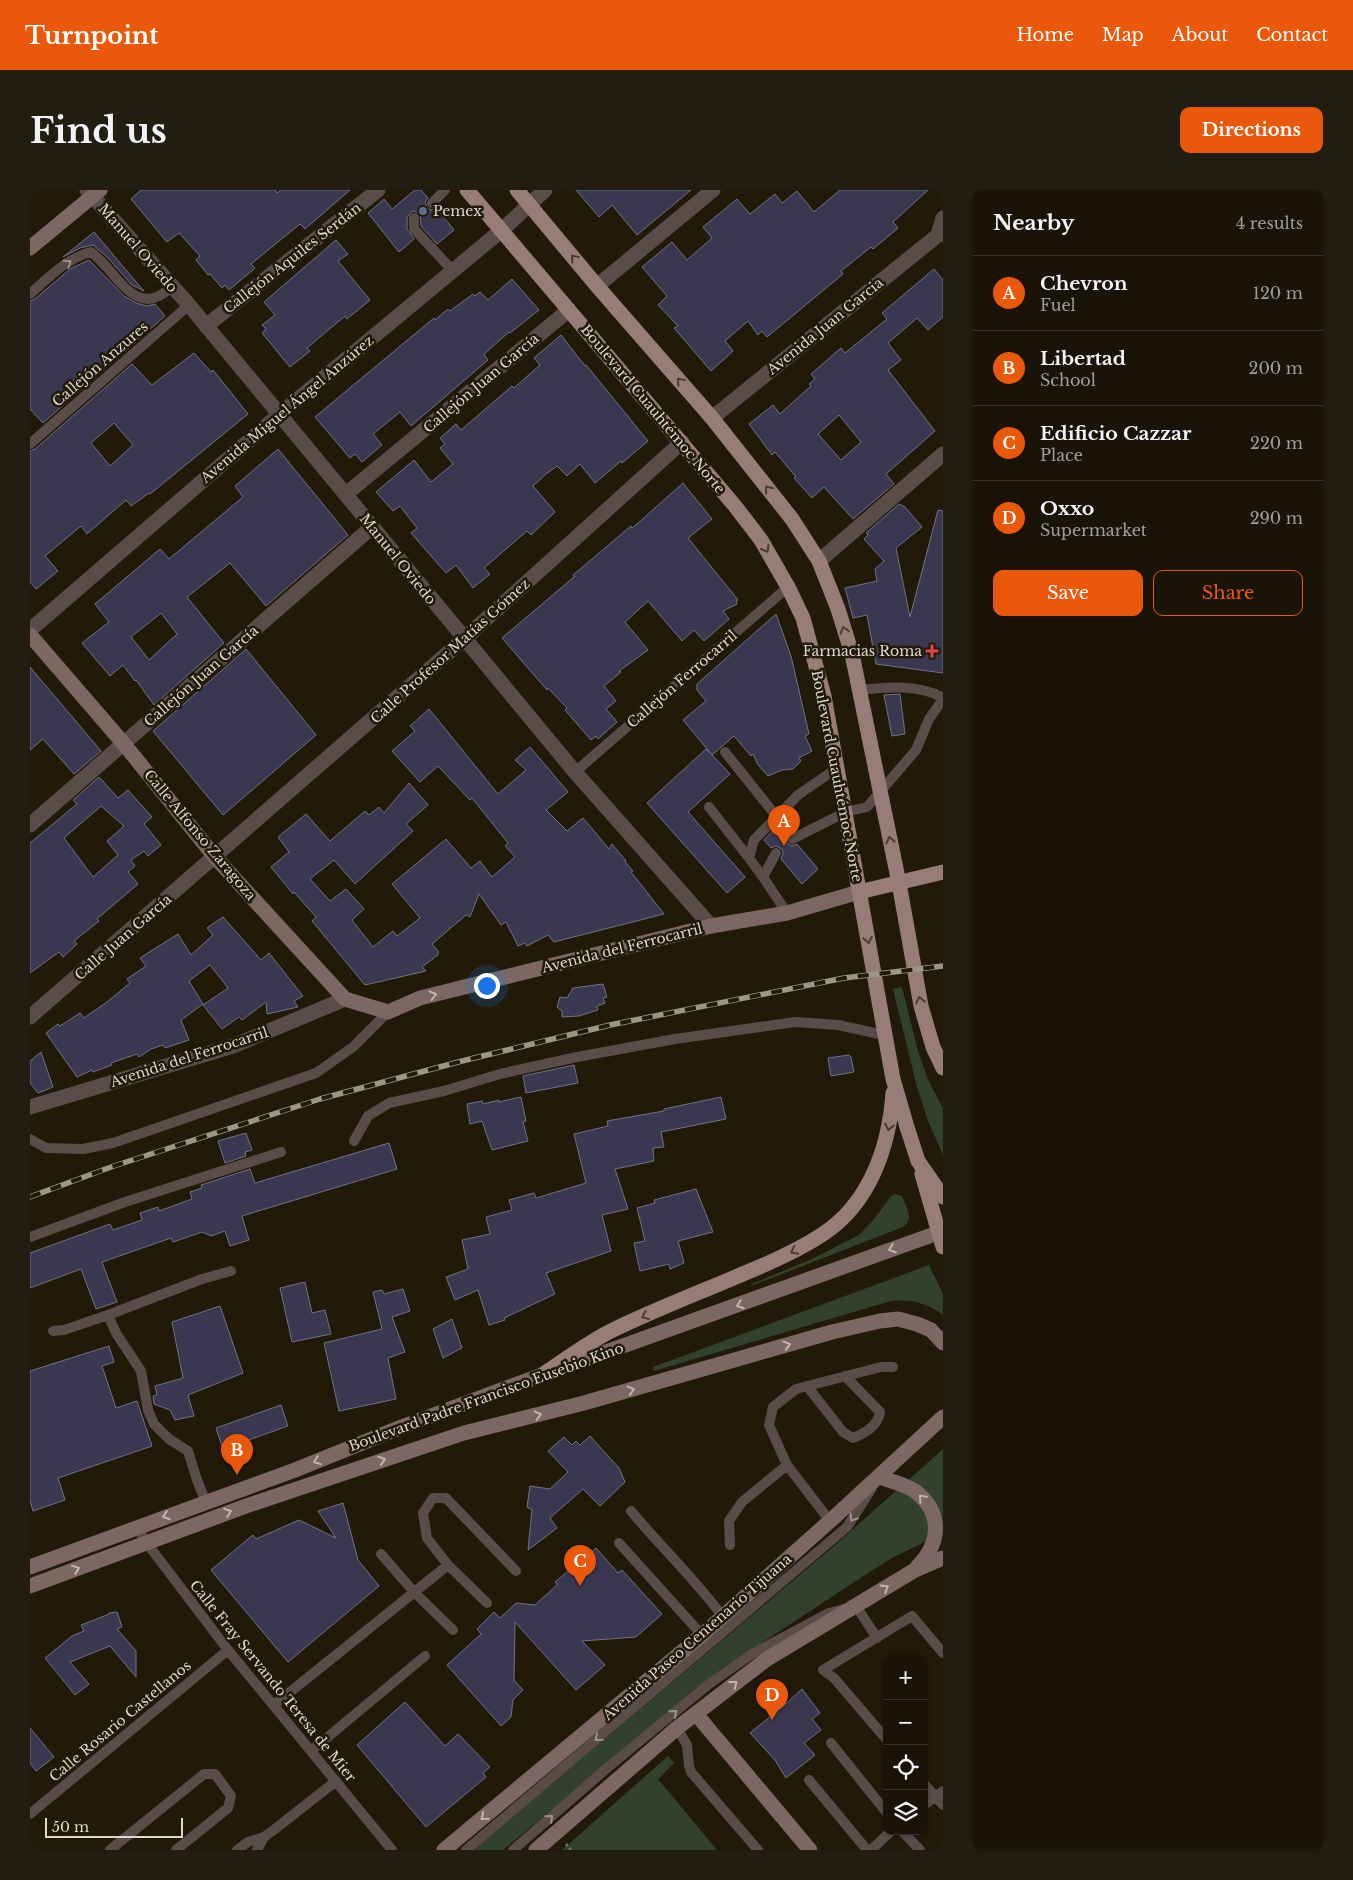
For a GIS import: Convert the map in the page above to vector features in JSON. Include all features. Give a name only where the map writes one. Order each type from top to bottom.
[{"type":"main road","name":"Boulevard Cuauhtémoc Norte","points":[[468,190],[735,506],[760,540],[788,587],[802,618],[824,696],[893,1079],[918,1161],[943,1197]]},
{"type":"main road","points":[[517,190],[597,286],[712,418],[792,519],[819,561],[838,609],[852,654],[899,883],[921,1006],[943,1068]]},
{"type":"main road","points":[[30,248],[94,192]]},
{"type":"main road","name":"Calle Alfonso Zaragoza","points":[[30,634],[124,744],[215,857],[345,999]]},
{"type":"main road","points":[[860,892],[943,872]]},
{"type":"main road","name":"Avenida del Ferrocarril","points":[[388,1012],[420,998],[711,926],[787,913],[860,892]]},
{"type":"main road","points":[[345,999],[388,1012]]},
{"type":"main road","points":[[542,1375],[611,1330],[778,1259],[804,1246],[836,1224],[856,1202],[878,1166],[889,1126],[893,1079]]},
{"type":"main road","points":[[918,1161],[941,1237]]},
{"type":"main road","name":"Boulevard Padre Francisco Eusebio Kino","points":[[30,1567],[294,1470],[398,1428],[542,1375],[941,1237]]},
{"type":"main road","name":"Boulevard Padre Francisco Eusebio Kino","points":[[30,1586],[146,1542],[301,1487],[464,1432],[584,1404],[832,1332],[880,1321],[898,1319],[930,1330],[943,1342]]},
{"type":"main road","name":"Avenida Paseo Centenario Tijuana","points":[[444,1850],[723,1617],[943,1417]]},
{"type":"main road","points":[[879,1477],[916,1492],[930,1507],[935,1516],[938,1526],[933,1548],[914,1570]]},
{"type":"main road","points":[[536,1850],[677,1728],[767,1659],[914,1570],[942,1559]]},
{"type":"main road","points":[[696,1714],[810,1850]]},
{"type":"street","name":"Callejón Aquiles Serdán","points":[[206,326],[378,190]]},
{"type":"street","name":"Avenida Miguel Ángel Anzúrez","points":[[30,630],[280,414],[502,230],[545,190]]},
{"type":"street","points":[[597,286],[713,190]]},
{"type":"street","name":"Manuel Oviedo","points":[[94,192],[575,772],[711,926]]},
{"type":"street","points":[[940,234],[943,218]]},
{"type":"street","name":"Avenida Juan Garcia","points":[[712,418],[940,234]]},
{"type":"street","name":"Callejón Juan García","points":[[346,494],[569,310]]},
{"type":"street","name":"Calle Profesor Matías Gómez","points":[[215,857],[464,639],[682,442]]},
{"type":"street","points":[[819,561],[943,454]]},
{"type":"street","name":"Callejón Juan García","points":[[30,825],[372,527]]},
{"type":"street","name":"Calle Juan García","points":[[30,1017],[215,857]]},
{"type":"street","name":"Avenida del Ferrocarril","points":[[30,1108],[233,1046],[345,999]]},
{"type":"lane","points":[[432,203],[445,190]]},
{"type":"lane","points":[[414,218],[414,229],[453,271]]},
{"type":"lane","points":[[30,294],[53,273],[81,254],[91,252],[101,259],[130,292],[140,299],[148,300],[162,296],[172,286]]},
{"type":"lane","name":"Callejón Anzures","points":[[30,444],[189,305]]},
{"type":"lane","name":"Callejón Ferrocarril","points":[[575,772],[788,587]]},
{"type":"lane","points":[[792,839],[846,812],[866,807],[916,750],[929,719],[943,699],[934,692],[900,688],[882,687],[860,690]]},
{"type":"lane","points":[[725,752],[777,817]]},
{"type":"lane","points":[[749,858],[754,840],[798,795],[837,768]]},
{"type":"lane","points":[[709,807],[763,877],[787,913]]},
{"type":"lane","points":[[763,877],[776,853]]},
{"type":"lane","points":[[30,1139],[46,1148],[83,1149],[113,1143],[316,1072],[352,1047],[388,1012]]},
{"type":"lane","points":[[354,1141],[368,1116],[389,1103],[444,1091],[500,1074],[577,1057],[675,1039],[795,1022],[838,1026],[884,1035]]},
{"type":"lane","points":[[30,1237],[126,1202],[281,1152]]},
{"type":"lane","points":[[53,1331],[64,1330],[202,1279],[231,1271]]},
{"type":"lane","points":[[108,1315],[116,1333],[141,1371],[148,1410],[154,1424],[169,1439],[188,1451],[206,1502]]},
{"type":"lane","points":[[830,1521],[787,1466],[769,1425],[773,1407],[796,1389],[880,1367],[893,1368]]},
{"type":"lane","points":[[807,1386],[843,1432],[853,1438],[866,1432],[879,1419],[880,1412],[845,1376]]},
{"type":"lane","points":[[730,1545],[729,1521],[742,1502],[787,1466]]},
{"type":"lane","points":[[466,1850],[848,1527],[879,1477]]},
{"type":"lane","points":[[487,1602],[448,1564],[427,1538],[422,1513],[434,1498],[446,1498],[516,1571]]},
{"type":"lane","points":[[631,1511],[700,1586],[723,1617]]},
{"type":"lane","name":"Calle Fray Servando Teresa de Mier","points":[[137,1527],[146,1542],[228,1650],[392,1850]]},
{"type":"lane","points":[[619,1543],[702,1635]]},
{"type":"lane","points":[[381,1554],[414,1592],[453,1630]]},
{"type":"lane","points":[[274,1705],[448,1564]]},
{"type":"lane","points":[[513,1850],[606,1769],[709,1684],[752,1654],[829,1613],[856,1606],[877,1638]]},
{"type":"lane","points":[[883,1735],[834,1678],[823,1670],[912,1616],[943,1653]]},
{"type":"lane","name":"Calle Rosario Castellanos","points":[[30,1814],[228,1650]]},
{"type":"lane","points":[[310,1751],[424,1656]]},
{"type":"lane","points":[[677,1728],[687,1745],[688,1766],[691,1772],[758,1850]]},
{"type":"lane","points":[[831,1743],[883,1808]]},
{"type":"lane","points":[[110,1850],[204,1774],[215,1774],[231,1796],[228,1808],[176,1850]]},
{"type":"lane","points":[[809,1780],[867,1850]]},
{"type":"lane","points":[[237,1850],[248,1842],[264,1837],[336,1782]]},
{"type":"lane","points":[[928,1787],[939,1794],[943,1805]]},
{"type":"lane","points":[[928,1802],[939,1794]]},
{"type":"lane","points":[[871,1850],[887,1835]]},
{"type":"lane","points":[[906,1835],[920,1850]]},
{"type":"lane","points":[[257,1850],[264,1837]]},
{"type":"green space","points":[[902,987],[918,1051],[928,1080],[943,1108],[943,1155],[928,1121],[917,1087],[893,989]]},
{"type":"green space","points":[[895,1194],[902,1196],[909,1216],[907,1224],[903,1227],[751,1286],[812,1259],[859,1235],[875,1218],[891,1196]]},
{"type":"green space","points":[[929,1265],[943,1294],[943,1315],[931,1307],[919,1303],[891,1301],[654,1371],[653,1367]]},
{"type":"green space","points":[[943,1449],[943,1533],[892,1558],[722,1669],[503,1850],[473,1850],[834,1546]]},
{"type":"green space","points":[[668,1756],[674,1763],[658,1779],[717,1850],[562,1850]]},
{"type":"building","points":[[141,190],[275,190],[277,193],[281,190],[350,190],[305,229],[300,224],[251,264],[255,268],[229,290],[225,285],[222,288],[210,274],[208,275],[196,260],[200,256],[179,233],[167,242],[131,199]]},
{"type":"building","points":[[415,190],[421,190],[428,198],[425,202],[427,207],[431,210],[436,208],[454,230],[437,244],[421,226],[420,214],[414,211],[411,212],[407,218],[407,229],[414,239],[399,252],[368,213],[384,199],[392,209]]},
{"type":"building","points":[[576,190],[691,190],[637,235],[612,205],[599,217]]},
{"type":"building","points":[[840,190],[928,190],[893,222],[898,228],[873,249],[871,247],[841,271],[843,274],[767,337],[762,331],[758,335],[748,321],[725,341],[733,351],[711,371],[674,328],[678,326],[658,305],[667,296],[642,267],[672,242],[687,260],[712,238],[703,227],[737,199],[750,214],[775,194],[782,203],[797,191],[814,212]]},
{"type":"building","points":[[94,232],[144,291],[132,285],[106,256],[93,245],[80,248],[63,257]]},
{"type":"building","points":[[336,240],[348,254],[338,261],[370,300],[347,319],[345,316],[307,348],[310,351],[290,367],[262,333],[266,329],[262,325],[275,315],[264,302]]},
{"type":"building","points":[[89,260],[124,296],[136,303],[147,306],[155,304],[165,316],[43,423],[30,409],[30,301],[35,299],[70,269]]},
{"type":"building","points":[[934,269],[943,280],[943,317],[928,330],[917,318],[888,343],[901,360],[888,370],[935,431],[886,474],[894,484],[853,519],[824,487],[812,498],[775,452],[772,455],[749,424],[773,405],[780,414],[811,386],[809,384],[815,379],[811,374],[841,348],[845,353],[887,319],[882,313]],"holes":[[[839,415],[861,442],[841,460],[818,434]]]},
{"type":"building","points":[[512,279],[539,310],[509,332],[484,354],[488,360],[411,426],[400,412],[373,434],[382,445],[362,462],[355,454],[350,458],[315,417],[434,318],[435,320],[448,309],[450,311],[473,294],[475,296],[480,292],[488,300]]},
{"type":"building","points":[[561,335],[648,441],[595,483],[580,464],[567,476],[557,466],[546,474],[533,486],[555,512],[531,535],[527,531],[484,568],[490,574],[473,588],[456,565],[446,573],[411,533],[417,528],[400,506],[393,511],[376,492],[414,460],[431,482],[453,464],[440,448],[445,444],[440,438],[456,424],[461,430],[512,386],[514,388],[540,365],[534,358]]},
{"type":"building","points":[[194,353],[211,372],[213,370],[248,414],[150,494],[131,506],[126,500],[87,534],[81,526],[45,556],[58,571],[36,589],[30,582],[30,451],[35,449],[132,364],[152,385]],"holes":[[[114,423],[133,445],[110,466],[91,443]]]},
{"type":"building","points":[[278,449],[348,535],[266,606],[230,563],[187,597],[224,643],[154,705],[123,665],[110,676],[82,643],[109,622],[95,604],[160,549],[169,559],[243,497],[235,486]],"holes":[[[161,613],[177,634],[149,660],[131,637]]]},
{"type":"building","points":[[683,483],[712,519],[688,538],[738,600],[736,601],[737,604],[723,611],[729,619],[704,641],[694,630],[682,641],[648,601],[625,622],[648,650],[619,671],[621,672],[604,686],[616,701],[606,709],[617,722],[598,739],[596,736],[591,740],[565,710],[567,708],[548,688],[547,690],[502,638],[574,577],[573,575],[631,526],[632,528],[637,524]]},
{"type":"building","points":[[899,504],[905,507],[922,527],[896,548],[910,617],[938,510],[943,511],[943,673],[876,664],[867,615],[853,618],[845,588],[877,581],[875,569],[884,561],[864,539],[868,535],[866,533]]},
{"type":"building","points":[[776,614],[791,656],[809,734],[805,736],[812,751],[799,758],[801,761],[793,769],[782,770],[768,776],[758,765],[753,754],[751,756],[734,736],[712,755],[683,720],[706,701],[697,690],[697,684]]},
{"type":"building","points":[[246,649],[316,735],[223,815],[153,731]]},
{"type":"building","points":[[30,667],[101,751],[74,774],[43,739],[30,750]]},
{"type":"building","points":[[900,694],[905,734],[892,736],[884,695]]},
{"type":"building","points":[[429,709],[498,794],[526,770],[515,760],[530,747],[568,792],[546,810],[567,831],[583,818],[609,849],[612,844],[664,914],[554,942],[548,935],[527,946],[525,943],[518,946],[506,922],[501,925],[479,894],[470,917],[466,915],[432,944],[438,951],[438,955],[422,967],[426,971],[365,985],[312,921],[316,917],[294,892],[293,894],[271,867],[289,852],[278,837],[306,814],[330,841],[365,811],[369,815],[379,807],[384,813],[409,783],[428,805],[406,824],[413,831],[355,884],[334,860],[310,879],[330,901],[346,889],[364,909],[352,920],[373,947],[393,931],[397,936],[420,918],[392,884],[446,839],[471,868],[480,861],[492,877],[515,857],[505,846],[508,843],[472,798],[470,800],[438,766],[420,782],[392,751],[415,731],[410,726]]},
{"type":"building","points":[[706,749],[730,774],[688,812],[745,877],[727,893],[647,803]]},
{"type":"building","points":[[99,777],[118,798],[128,790],[152,817],[144,824],[161,845],[148,856],[144,851],[131,860],[135,866],[128,872],[138,884],[97,919],[99,921],[74,941],[77,944],[63,957],[59,952],[30,973],[30,843],[77,804],[73,800]],"holes":[[[101,806],[124,826],[107,841],[118,855],[93,877],[64,838]]]},
{"type":"building","points":[[778,825],[787,834],[785,839],[788,844],[792,846],[797,844],[818,869],[802,884],[781,859],[782,849],[776,846],[771,848],[764,840]]},
{"type":"building","points":[[223,917],[261,960],[269,953],[303,996],[294,1001],[298,1007],[267,1014],[266,1002],[242,1020],[239,1017],[222,1029],[203,1005],[228,988],[210,965],[189,981],[203,1004],[181,1020],[189,1040],[165,1048],[163,1045],[151,1049],[139,1057],[137,1054],[77,1077],[46,1033],[58,1024],[60,1026],[80,1013],[84,1018],[107,1002],[130,983],[127,979],[146,966],[140,958],[178,934],[191,955],[213,935],[207,928]]},
{"type":"building","points":[[603,984],[607,997],[603,998],[605,1003],[597,1006],[598,1010],[579,1016],[562,1017],[562,1011],[557,1007],[560,997],[567,998],[573,988]]},
{"type":"building","points":[[41,1052],[53,1087],[38,1093],[30,1083],[30,1061]]},
{"type":"building","points":[[849,1055],[854,1072],[831,1076],[828,1058]]},
{"type":"building","points":[[574,1065],[578,1083],[526,1093],[523,1076]]},
{"type":"building","points":[[521,1097],[526,1121],[523,1122],[528,1141],[492,1150],[482,1121],[470,1124],[467,1104],[482,1101],[483,1104],[499,1100],[499,1102]]},
{"type":"building","points":[[721,1097],[726,1119],[661,1132],[664,1147],[653,1148],[654,1161],[615,1169],[628,1209],[602,1215],[611,1251],[546,1273],[555,1294],[504,1318],[505,1320],[489,1325],[478,1290],[455,1300],[446,1277],[468,1269],[462,1240],[490,1234],[486,1217],[512,1210],[509,1200],[534,1193],[536,1198],[586,1183],[574,1134],[608,1126],[607,1121],[664,1111],[664,1109]]},
{"type":"building","points":[[246,1133],[252,1150],[245,1152],[246,1156],[225,1163],[218,1141]]},
{"type":"building","points":[[389,1143],[397,1169],[242,1216],[249,1240],[230,1246],[225,1231],[211,1236],[202,1232],[173,1242],[171,1238],[102,1262],[117,1302],[96,1309],[81,1269],[30,1288],[30,1253],[110,1224],[113,1230],[142,1220],[140,1213],[158,1207],[159,1211],[192,1199],[190,1192],[202,1188],[201,1185],[250,1169],[255,1183]]},
{"type":"building","points":[[696,1189],[713,1232],[678,1241],[684,1263],[670,1269],[669,1264],[640,1271],[634,1243],[645,1241],[637,1208],[655,1203],[654,1200]]},
{"type":"building","points":[[305,1282],[312,1313],[325,1310],[331,1334],[292,1342],[280,1288]]},
{"type":"building","points":[[403,1289],[410,1311],[392,1317],[405,1352],[388,1358],[396,1399],[339,1411],[324,1343],[382,1329],[373,1292],[382,1290],[384,1294]]},
{"type":"building","points":[[220,1306],[243,1373],[188,1395],[194,1416],[175,1420],[170,1410],[154,1404],[153,1396],[157,1395],[155,1386],[183,1378],[172,1322]]},
{"type":"building","points":[[452,1319],[462,1348],[443,1358],[433,1329]]},
{"type":"building","points":[[109,1346],[114,1362],[102,1366],[116,1408],[137,1401],[152,1446],[58,1478],[65,1500],[33,1511],[30,1500],[30,1371]]},
{"type":"building","points":[[281,1405],[288,1426],[223,1449],[216,1428]]},
{"type":"building","points":[[590,1436],[619,1468],[625,1482],[600,1506],[583,1489],[550,1518],[557,1528],[528,1550],[532,1510],[527,1507],[530,1486],[550,1489],[568,1472],[548,1451],[564,1437],[572,1445],[576,1441],[580,1445]]},
{"type":"building","points":[[343,1503],[358,1560],[379,1586],[288,1662],[211,1570],[253,1535],[256,1539],[299,1520],[336,1538],[318,1511]]},
{"type":"building","points":[[596,1548],[618,1573],[622,1570],[662,1614],[636,1637],[582,1641],[605,1665],[576,1690],[515,1622],[514,1680],[523,1690],[513,1700],[511,1717],[501,1726],[447,1665],[481,1634],[477,1629],[494,1612],[500,1618],[516,1603],[535,1605],[558,1584],[555,1582]]},
{"type":"building","points":[[117,1612],[122,1627],[117,1629],[136,1651],[136,1677],[110,1646],[70,1662],[89,1684],[75,1695],[45,1658],[72,1636],[84,1631],[81,1625],[109,1613]]},
{"type":"building","points":[[802,1689],[820,1713],[812,1719],[821,1730],[804,1743],[815,1755],[786,1778],[775,1760],[750,1733]]},
{"type":"building","points":[[405,1702],[445,1746],[458,1734],[490,1767],[483,1773],[486,1777],[426,1827],[357,1745]]},
{"type":"building","points":[[30,1728],[54,1757],[36,1771],[30,1763]]},
{"type":"railway","points":[[30,1197],[111,1167],[320,1099],[462,1061],[610,1025],[844,978],[943,966]]},
{"type":"place","name":"Pemex","points":[[423,211]]},
{"type":"place","name":"Farmacias Roma","points":[[932,651]]},
{"type":"place","name":"Chevron","points":[[784,846]]},
{"type":"place","name":"Libertad","points":[[237,1475]]},
{"type":"place","name":"Edificio Cazzar","points":[[580,1586]]},
{"type":"place","name":"Oxxo","points":[[772,1720]]}]
